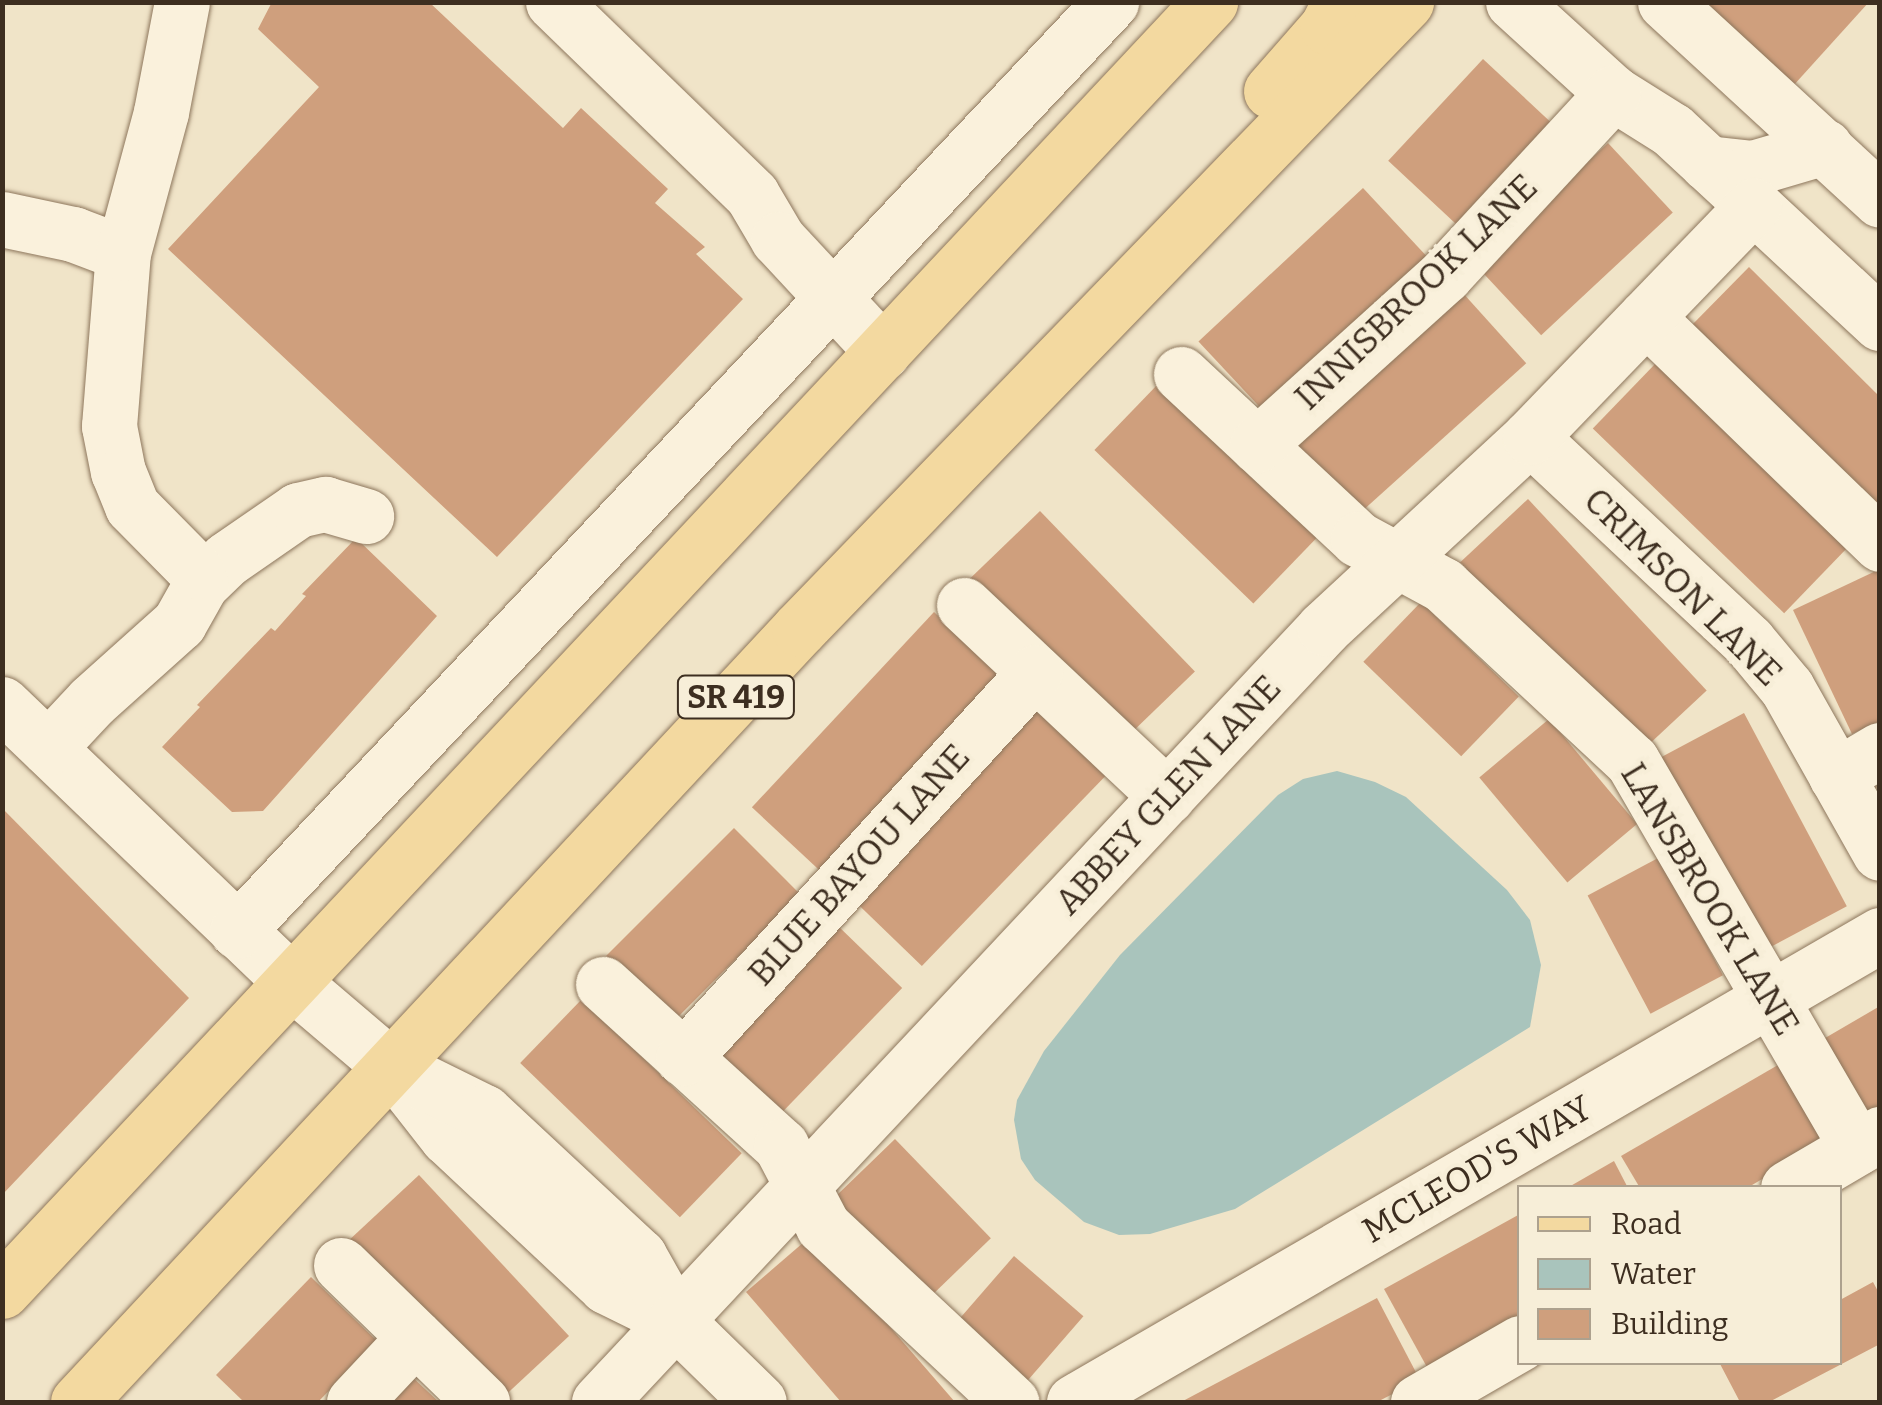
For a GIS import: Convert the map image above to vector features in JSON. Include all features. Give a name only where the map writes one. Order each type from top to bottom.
[{"type":"main road","points":[[2,1291],[1210,2]]},
{"type":"main road","points":[[800,629],[872,507],[1041,326],[1275,87],[1327,26],[1340,2]]},
{"type":"main road","name":"SR 419","points":[[78,1402],[800,629],[1406,2]]},
{"type":"street","points":[[182,2],[160,112],[123,253],[108,426],[118,472],[132,506],[196,571],[202,584]]},
{"type":"street","points":[[553,2],[752,195],[778,239],[883,352]]},
{"type":"street","points":[[237,931],[1111,2]]},
{"type":"street","points":[[1513,2],[1612,93],[1672,130],[1880,323]]},
{"type":"street","points":[[1665,2],[1880,200]]},
{"type":"street","name":"INNISBROOK LANE","points":[[1257,445],[1445,274],[1612,93]]},
{"type":"street","points":[[1706,162],[1752,168],[1825,147]]},
{"type":"street","name":"ABBEY GLEN LANE","points":[[599,1402],[1324,628],[1530,437],[1754,205]]},
{"type":"street","points":[[2,219],[73,234],[123,253]]},
{"type":"street","points":[[1646,317],[1880,544]]},
{"type":"street","points":[[1181,374],[1358,539],[1397,560]]},
{"type":"street","name":"CRIMSON LANE","points":[[1530,437],[1748,641],[1858,763],[1880,853]]},
{"type":"street","points":[[48,748],[92,700],[180,623],[202,584],[227,559],[298,510],[325,504],[366,516]]},
{"type":"street","name":"LANSBROOK LANE","points":[[1397,560],[1443,584],[1632,762],[1772,998],[1868,1141]]},
{"type":"street","points":[[964,605],[1167,796]]},
{"type":"street","name":"BLUE BAYOU LANE","points":[[683,1058],[1034,672]]},
{"type":"street","points":[[2,704],[237,931],[393,1068],[447,1137],[606,1286],[675,1320],[759,1402]]},
{"type":"street","name":"MCLEOD'S WAY","points":[[1074,1402],[1880,935]]},
{"type":"street","points":[[604,984],[781,1146],[823,1226],[1011,1402]]},
{"type":"street","points":[[1793,1185],[1868,1141]]},
{"type":"street","points":[[341,1265],[482,1402]]},
{"type":"street","points":[[354,1402],[415,1337]]},
{"type":"street","points":[[1418,1402],[1517,1346]]},
{"type":"water","points":[[1337,771],[1375,782],[1406,797],[1507,890],[1530,920],[1541,965],[1530,1027],[1235,1209],[1150,1234],[1119,1235],[1084,1222],[1035,1180],[1021,1159],[1014,1120],[1017,1100],[1044,1051],[1120,955],[1278,795],[1303,779]]},
{"type":"building","points":[[272,2],[429,2],[563,128],[581,108],[668,189],[655,203],[705,247],[696,254],[743,299],[497,557],[168,249],[319,87],[258,29]]},
{"type":"building","points":[[1702,2],[1869,2],[1793,86]]},
{"type":"building","points":[[1483,59],[1553,124],[1458,226],[1388,161]]},
{"type":"building","points":[[1608,143],[1673,212],[1541,335],[1476,266]]},
{"type":"building","points":[[1363,188],[1430,260],[1265,413],[1198,341]]},
{"type":"building","points":[[1749,267],[1880,397],[1880,511],[1689,328]]},
{"type":"building","points":[[1462,292],[1526,363],[1360,513],[1296,442]]},
{"type":"building","points":[[1656,363],[1847,548],[1784,613],[1593,428]]},
{"type":"building","points":[[1159,383],[1318,537],[1253,603],[1094,450]]},
{"type":"building","points":[[1528,499],[1707,691],[1636,756],[1458,564]]},
{"type":"building","points":[[1040,511],[1195,671],[1124,739],[970,579]]},
{"type":"building","points":[[356,538],[437,616],[263,811],[232,812],[162,747],[271,628],[275,631],[306,596],[302,594]]},
{"type":"building","points":[[1880,569],[1880,721],[1852,734],[1793,610]]},
{"type":"building","points":[[1421,602],[1519,696],[1461,756],[1363,662]]},
{"type":"building","points":[[934,612],[1004,677],[822,873],[752,807]]},
{"type":"building","points":[[1039,708],[1107,774],[922,966],[854,900]]},
{"type":"building","points":[[1744,713],[1847,906],[1764,950],[1661,757]]},
{"type":"building","points":[[1549,719],[1637,824],[1567,882],[1479,777]]},
{"type":"building","points":[[2,808],[189,998],[2,1195]]},
{"type":"building","points":[[734,828],[800,894],[672,1022],[606,956]]},
{"type":"building","points":[[1660,857],[1723,975],[1651,1014],[1588,895]]},
{"type":"building","points":[[836,924],[902,988],[777,1117],[711,1053]]},
{"type":"building","points":[[582,999],[742,1153],[680,1217],[520,1063]]},
{"type":"building","points":[[1880,1006],[1880,1109],[1864,1118],[1820,1041]]},
{"type":"building","points":[[1778,1065],[1823,1143],[1752,1185],[1638,1185],[1621,1156]]},
{"type":"building","points":[[895,1139],[991,1238],[925,1301],[830,1202]]},
{"type":"building","points":[[1614,1161],[1626,1185],[1572,1185]]},
{"type":"building","points":[[419,1175],[569,1336],[497,1402],[347,1242]]},
{"type":"building","points":[[1517,1216],[1517,1320],[1428,1369],[1384,1289]]},
{"type":"building","points":[[811,1236],[955,1402],[841,1402],[746,1292]]},
{"type":"building","points":[[1014,1256],[1083,1316],[1024,1385],[954,1325]]},
{"type":"building","points":[[311,1277],[377,1341],[318,1402],[244,1402],[216,1375]]},
{"type":"building","points":[[1873,1282],[1880,1295],[1880,1344],[1842,1364],[1842,1299]]},
{"type":"building","points":[[1377,1298],[1420,1380],[1377,1402],[1181,1402]]},
{"type":"building","points":[[1721,1365],[1840,1365],[1769,1402],[1740,1402]]},
{"type":"building","points":[[410,1375],[439,1402],[386,1402]]}]
